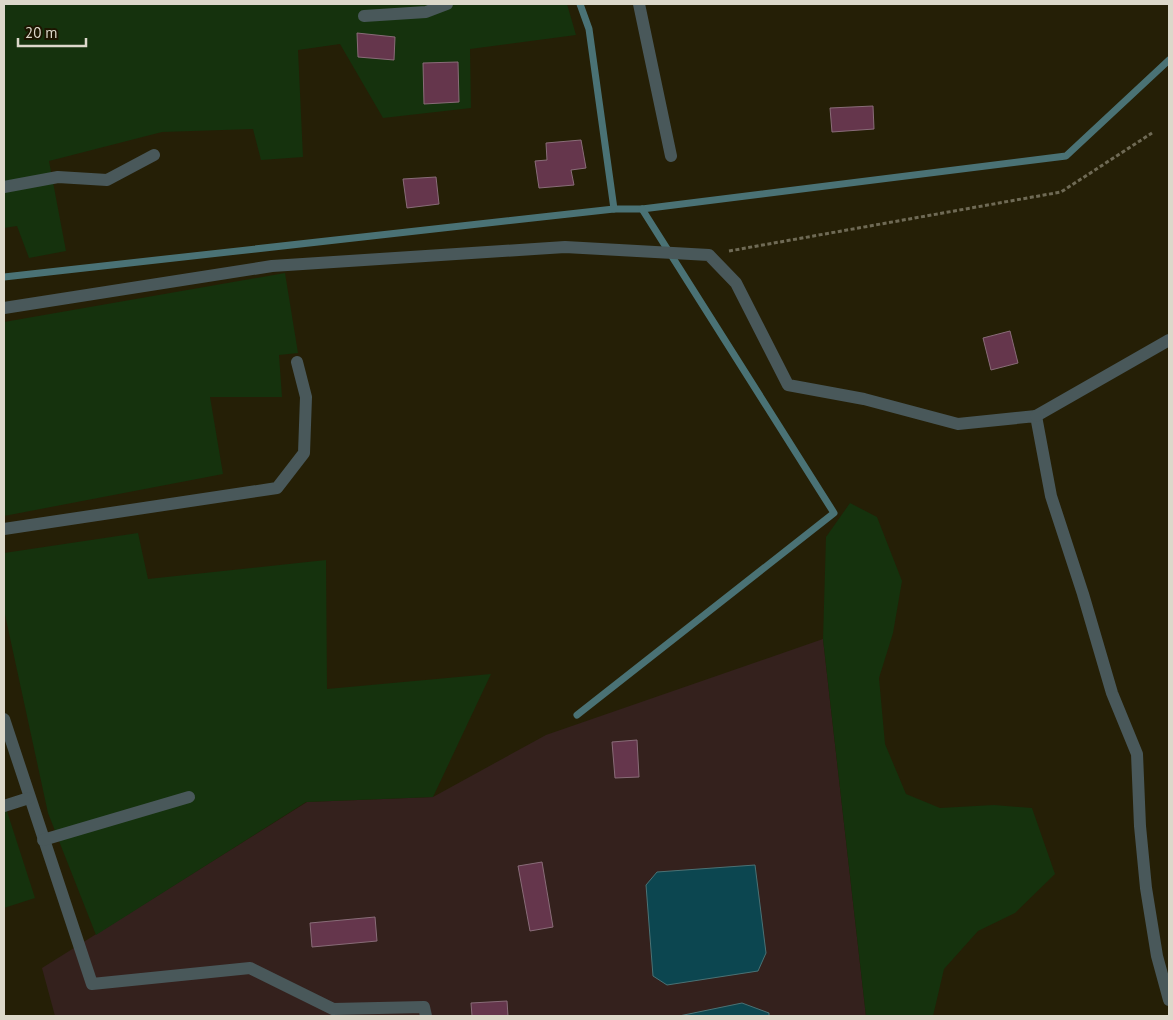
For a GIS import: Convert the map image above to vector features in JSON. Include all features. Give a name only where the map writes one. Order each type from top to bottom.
[{"type":"street","points":[[364,16],[426,12],[447,4]]},
{"type":"street","points":[[639,4],[671,156]]},
{"type":"street","points":[[4,187],[58,177],[107,180],[154,155]]},
{"type":"street","points":[[4,308],[272,266],[565,247],[709,255],[736,283],[788,385],[864,399],[958,424],[1036,416],[1169,340]]},
{"type":"street","points":[[4,529],[277,488],[304,453],[306,397],[297,362]]},
{"type":"street","points":[[1036,416],[1051,496],[1083,594],[1112,693],[1137,754],[1140,826],[1146,888],[1157,956],[1169,1000]]},
{"type":"street","points":[[4,718],[92,984],[250,968],[333,1009],[424,1007],[426,1016]]},
{"type":"street","points":[[43,840],[189,797]]},
{"type":"street","points":[[4,806],[29,798]]},
{"type":"path","points":[[709,255],[1061,192],[1152,133]]},
{"type":"shaded area","points":[[823,639],[866,1016],[55,1016],[42,968],[307,802],[433,797],[546,735]]},
{"type":"green space","points":[[4,4],[567,4],[576,35],[470,49],[471,108],[383,118],[340,44],[298,50],[303,157],[261,160],[253,129],[162,132],[49,161],[66,251],[29,258],[17,226],[4,228]]},
{"type":"green space","points":[[285,273],[298,353],[279,355],[282,397],[210,397],[223,474],[4,516],[4,322]]},
{"type":"green space","points":[[850,503],[877,517],[902,581],[893,633],[879,678],[885,744],[906,794],[940,808],[994,805],[1032,808],[1055,874],[1015,913],[978,931],[944,969],[933,1016],[866,1016],[823,639],[826,537]]},
{"type":"green space","points":[[138,533],[148,579],[326,560],[327,689],[491,674],[433,797],[306,802],[96,935],[48,813],[4,610],[4,553]]},
{"type":"green space","points":[[4,802],[35,898],[4,908]]},
{"type":"water","points":[[755,865],[766,953],[758,971],[667,985],[653,976],[646,885],[657,872]]},
{"type":"water","points":[[742,1003],[769,1013],[769,1016],[679,1016]]},
{"type":"building","points":[[357,33],[395,37],[394,60],[358,57]]},
{"type":"building","points":[[458,62],[459,102],[424,104],[423,63]]},
{"type":"building","points":[[873,106],[874,129],[832,132],[830,108]]},
{"type":"building","points":[[581,140],[586,168],[571,170],[574,185],[539,188],[535,161],[547,160],[546,143]]},
{"type":"building","points":[[436,177],[439,204],[407,208],[403,179]]},
{"type":"building","points":[[1010,331],[1018,363],[991,370],[983,338]]},
{"type":"building","points":[[637,740],[639,777],[615,778],[612,742]]},
{"type":"building","points":[[542,862],[553,927],[530,931],[518,866]]},
{"type":"building","points":[[375,917],[377,941],[312,947],[310,923]]},
{"type":"building","points":[[507,1001],[508,1016],[472,1016],[471,1003]]},
{"type":"waterway","points":[[580,4],[589,29],[614,209]]},
{"type":"waterway","points":[[4,277],[614,209],[642,209],[1066,156],[1169,60]]},
{"type":"waterway","points":[[577,715],[834,513],[642,209]]}]
